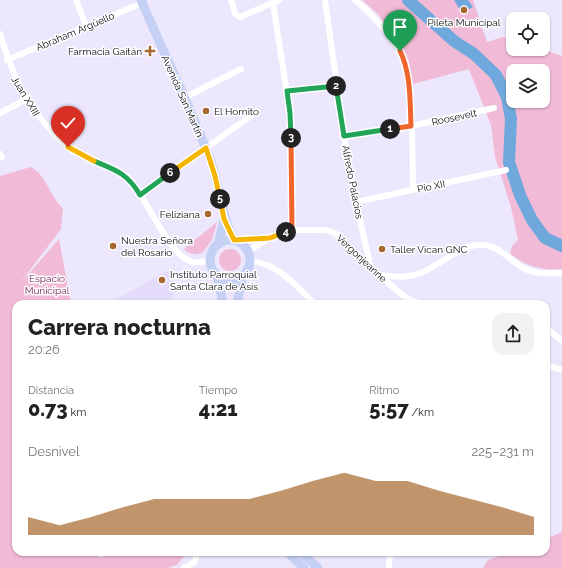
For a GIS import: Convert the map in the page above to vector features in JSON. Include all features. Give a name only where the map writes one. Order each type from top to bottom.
[{"type":"main road","name":"Avenida San Martín","points":[[141,1],[206,148],[215,176],[224,219],[236,241]]},
{"type":"main road","name":"Avenida San Martín","points":[[218,244],[223,230],[224,219]]},
{"type":"main road","points":[[222,300],[217,275],[212,268],[210,260],[212,252],[218,244],[228,240],[236,241],[248,251],[250,261],[243,275],[238,300]]},
{"type":"main road","points":[[217,275],[227,280],[238,278],[243,275]]},
{"type":"main road","points":[[291,556],[304,568]]},
{"type":"main road","points":[[305,556],[318,568]]},
{"type":"street","points":[[76,0],[86,26]]},
{"type":"street","points":[[231,0],[235,14],[240,17],[276,1],[290,113],[292,230]]},
{"type":"street","name":"Alfredo Palacios","points":[[325,0],[344,136],[356,202],[372,269]]},
{"type":"street","points":[[355,0],[376,19],[403,58],[409,87],[414,189]]},
{"type":"street","name":"Abraham Argüello","points":[[7,60],[141,1]]},
{"type":"street","name":"Juan XXIII","points":[[0,34],[7,60],[17,83],[45,124],[68,147],[127,177],[133,183],[160,227],[184,258],[193,262],[210,260]]},
{"type":"street","points":[[184,98],[241,69]]},
{"type":"street","points":[[287,91],[336,85]]},
{"type":"street","points":[[0,113],[27,99]]},
{"type":"street","name":"Roosevelt","points":[[344,136],[411,126],[494,108]]},
{"type":"street","points":[[140,195],[255,113]]},
{"type":"street","name":"Pío XII","points":[[356,202],[506,170]]},
{"type":"street","name":"Vergonjeanne","points":[[248,251],[270,238],[292,230],[316,229],[335,233],[372,269],[411,300]]},
{"type":"street","name":"Vergonjeanne","points":[[236,241],[270,238]]},
{"type":"street","points":[[379,275],[410,276],[422,272],[461,251],[479,244],[493,246],[524,269],[546,274],[562,273]]},
{"type":"street","points":[[250,261],[261,262],[280,271],[311,300]]},
{"type":"street","points":[[550,331],[562,341]]},
{"type":"street","points":[[550,366],[562,370]]},
{"type":"street","points":[[196,556],[195,562],[199,568]]},
{"type":"street","points":[[389,568],[390,556]]},
{"type":"street","points":[[184,568],[195,562]]},
{"type":"shaded area","name":"Instituto Parroquial Santa Clara de Asís","points":[[168,270],[178,289],[170,300],[114,300]]},
{"type":"green space","points":[[362,0],[473,0],[487,42],[503,37],[506,38],[506,56],[550,56],[550,52],[562,56],[562,269],[534,267],[515,258],[510,253],[512,246],[518,240],[511,207],[495,157],[491,125],[469,69],[413,84],[408,59],[378,14]]},
{"type":"green space","name":"Espacio Municipal","points":[[31,167],[41,176],[54,198],[63,208],[61,229],[18,286],[59,239],[70,300],[12,300],[12,556],[185,556],[177,565],[167,568],[0,568],[0,176]]},
{"type":"green space","points":[[217,222],[212,240],[203,252],[193,254],[184,249]]},
{"type":"green space","points":[[230,249],[238,252],[241,260],[238,268],[230,271],[222,268],[219,260],[222,252]]},
{"type":"green space","points":[[562,532],[562,568],[483,568],[488,560],[500,556],[550,556],[550,537]]},
{"type":"water","name":"Pileta Municipal","points":[[454,0],[468,0],[473,7],[462,13]]},
{"type":"waterway","points":[[408,0],[454,41],[474,54],[496,75],[507,97],[511,119],[509,162],[520,195],[532,220],[545,238],[562,246]]},
{"type":"place","name":"Pileta Municipal","points":[[464,10]]},
{"type":"place","name":"Farmacia Gaitán","points":[[150,51]]},
{"type":"place","name":"El Hornito","points":[[206,111]]},
{"type":"place","name":"Feliziana","points":[[208,214]]},
{"type":"place","name":"Nuestra Señora del Rosario","points":[[113,246]]},
{"type":"place","name":"Taller Vican GNC","points":[[382,249]]},
{"type":"place","name":"Instituto Parroquial Santa Clara de Asís","points":[[162,280]]},
{"type":"route","points":[[68,147],[75,152],[120,172],[133,183],[140,195],[206,148],[212,164],[224,219],[234,240],[238,242],[270,238],[292,230],[290,113],[287,91],[336,85],[344,136],[411,126],[409,87],[403,58],[400,51]]}]
